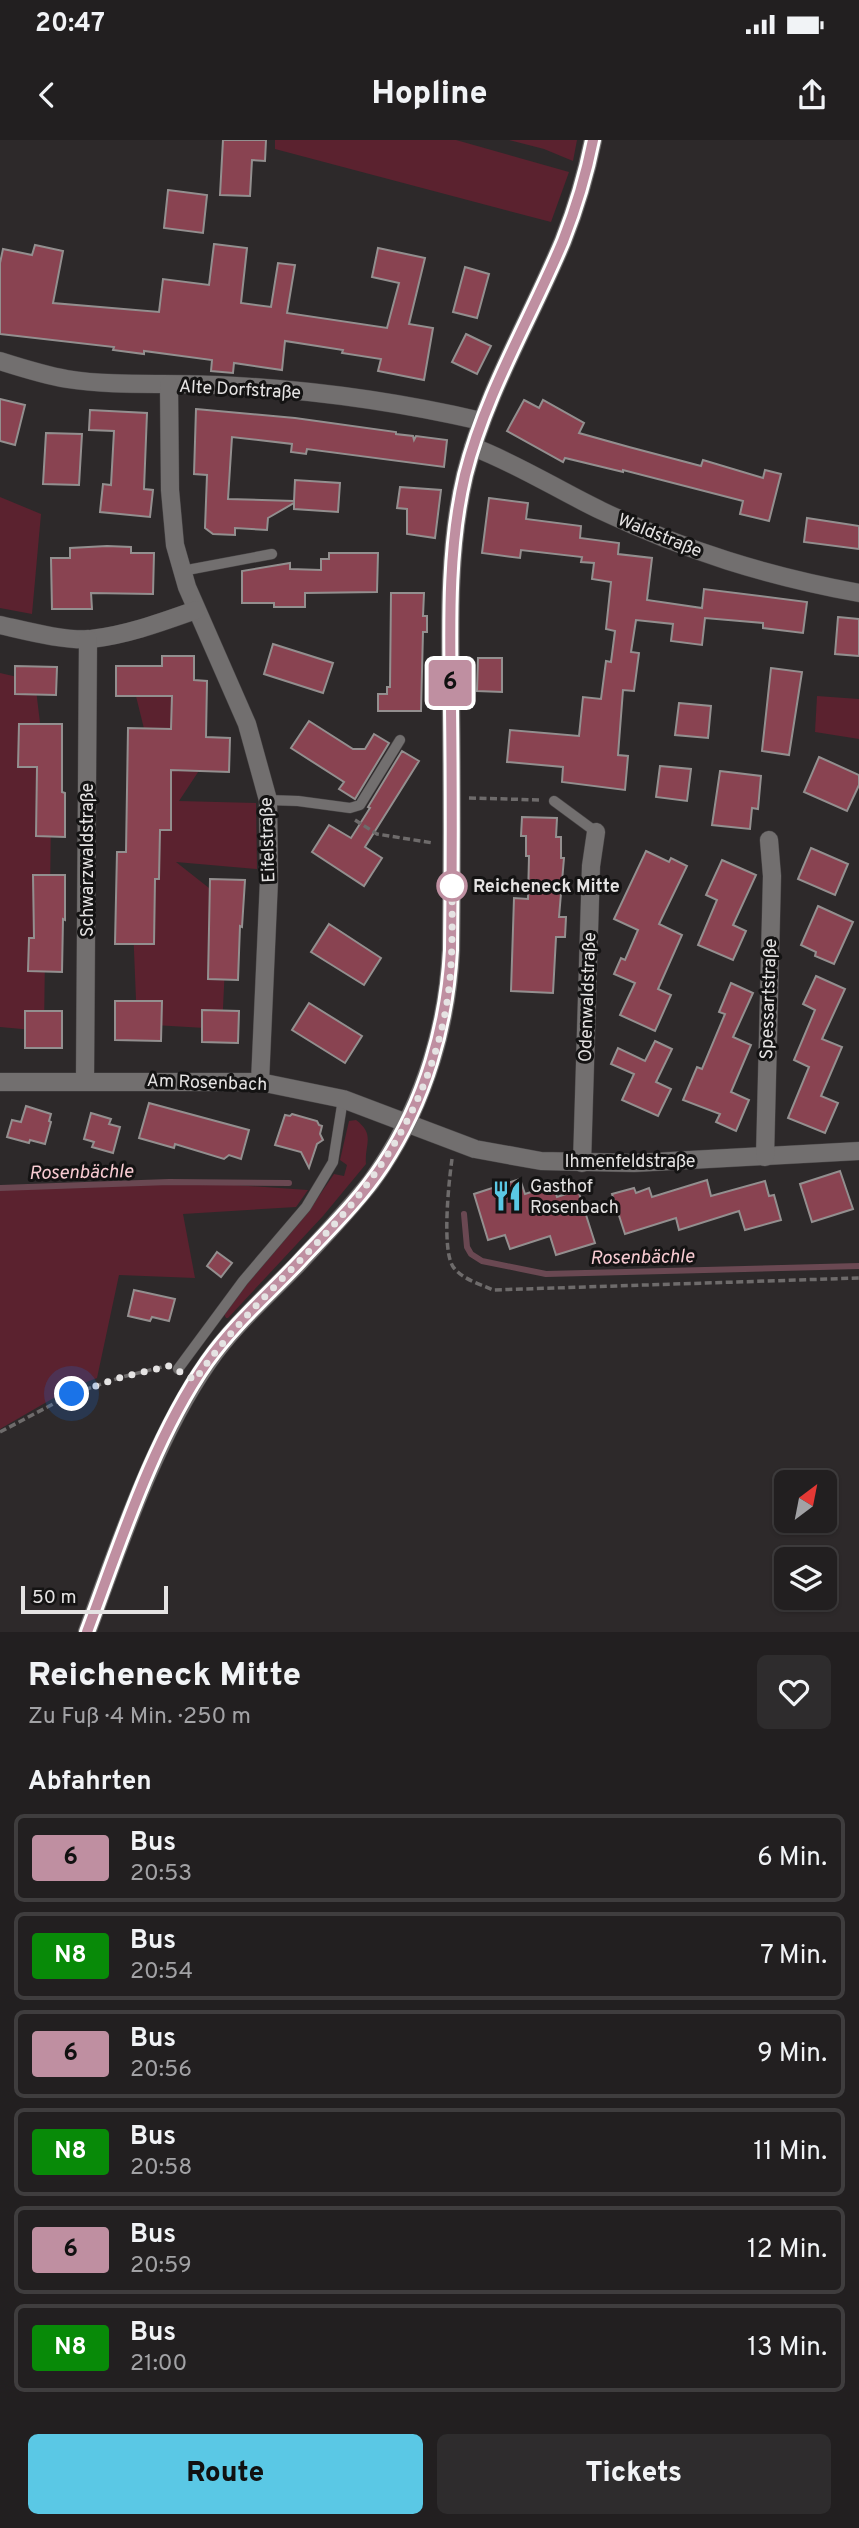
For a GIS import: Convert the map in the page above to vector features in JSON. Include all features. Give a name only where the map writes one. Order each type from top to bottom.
[{"type":"street","points":[[87,1632],[170,1427],[195,1380],[231,1332],[355,1202],[383,1164],[407,1123],[433,1058],[447,1001],[451,950],[452,567],[458,509],[481,421],[500,374],[562,243],[580,194],[593,140]]},
{"type":"street","name":"Alte Dorfstraße","points":[[0,361],[69,379],[280,390],[428,410],[481,421]]},
{"type":"street","name":"Eifelstraße","points":[[169,385],[170,490],[175,545],[196,610],[247,724],[268,800],[268,880],[260,1082]]},
{"type":"street","name":"Waldstraße","points":[[473,447],[603,511],[723,561],[859,593]]},
{"type":"street","points":[[0,625],[88,639],[114,635],[196,610]]},
{"type":"street","name":"Schwarzwaldstraße","points":[[85,1081],[88,639]]},
{"type":"street","name":"Odenwaldstraße","points":[[582,1163],[591,866],[596,832]]},
{"type":"street","name":"Spessartstraße","points":[[765,1157],[772,890],[769,840]]},
{"type":"street","name":"Am Rosenbach","points":[[0,1082],[260,1082],[343,1099],[407,1123]]},
{"type":"street","name":"Ihmenfeldstraße","points":[[407,1123],[454,1143],[520,1158],[582,1163],[634,1163],[859,1151]]},
{"type":"lane","points":[[182,571],[272,554]]},
{"type":"lane","points":[[268,800],[350,808],[360,804],[400,740]]},
{"type":"lane","points":[[554,800],[596,832]]},
{"type":"lane","points":[[178,1369],[243,1281],[306,1207],[333,1162],[343,1099]]},
{"type":"lane","points":[[213,1321],[231,1332]]},
{"type":"path","points":[[451,796],[554,800]]},
{"type":"path","points":[[350,808],[355,821],[377,834],[452,845]]},
{"type":"path","points":[[454,1143],[449,1180],[447,1255],[453,1267],[464,1277],[493,1290],[859,1278]]},
{"type":"path","points":[[0,1432],[72,1394],[122,1377],[169,1366],[178,1369]]},
{"type":"shaded area","points":[[275,140],[456,140],[569,172],[551,222],[275,149]]},
{"type":"shaded area","points":[[509,140],[577,140],[573,161],[544,149]]},
{"type":"shaded area","points":[[0,497],[41,514],[32,614],[0,608]]},
{"type":"shaded area","points":[[0,673],[35,681],[51,815],[44,1031],[0,1027]]},
{"type":"shaded area","points":[[132,680],[189,692],[210,754],[179,801],[256,803],[257,869],[176,862],[228,903],[222,1029],[137,1024],[133,926],[149,749]]},
{"type":"shaded area","points":[[817,696],[859,699],[859,739],[815,732]]},
{"type":"shaded area","points":[[356,1120],[366,1131],[366,1164],[323,1216],[226,1318],[223,1312],[310,1209],[334,1174],[344,1176],[347,1165],[340,1160],[349,1121]]},
{"type":"shaded area","points":[[178,1181],[308,1190],[296,1207],[183,1214],[195,1278],[119,1275],[97,1378],[71,1388],[0,1429],[0,1186]]},
{"type":"building","points":[[223,140],[266,140],[265,161],[252,160],[250,196],[220,195]]},
{"type":"building","points":[[168,190],[207,195],[203,233],[164,228]]},
{"type":"building","points":[[214,244],[247,248],[241,303],[271,307],[278,263],[295,265],[287,313],[387,328],[399,283],[372,277],[378,248],[425,258],[409,324],[433,328],[424,380],[378,371],[381,359],[285,341],[282,370],[234,363],[233,373],[211,371],[212,360],[144,351],[144,354],[113,350],[114,347],[0,334],[0,263],[3,249],[32,255],[35,245],[63,251],[53,303],[159,312],[163,279],[209,285]]},
{"type":"building","points":[[465,267],[489,274],[477,318],[453,312]]},
{"type":"building","points":[[466,334],[491,346],[477,374],[452,362]]},
{"type":"building","points":[[0,399],[25,405],[15,445],[0,441]]},
{"type":"building","points":[[524,400],[539,408],[543,400],[584,423],[579,433],[701,466],[703,460],[763,478],[765,470],[781,474],[769,521],[740,514],[743,501],[623,470],[565,458],[563,462],[507,431]]},
{"type":"building","points":[[196,409],[295,418],[396,432],[413,436],[414,440],[416,436],[447,440],[444,467],[307,449],[306,454],[291,452],[292,444],[232,437],[228,499],[294,501],[295,480],[340,483],[338,512],[294,509],[294,503],[268,518],[267,530],[235,528],[235,535],[213,534],[205,528],[207,475],[194,474]]},
{"type":"building","points":[[90,410],[147,413],[144,489],[153,490],[150,517],[100,512],[103,484],[111,485],[114,431],[89,430]]},
{"type":"building","points":[[46,433],[82,434],[79,485],[43,484]]},
{"type":"building","points":[[400,487],[441,490],[435,538],[407,534],[407,509],[397,508]]},
{"type":"building","points":[[489,498],[528,503],[526,519],[581,526],[580,538],[619,543],[618,554],[652,558],[647,600],[702,608],[704,589],[807,602],[803,633],[763,628],[763,623],[705,618],[702,645],[671,641],[673,624],[636,620],[631,652],[639,653],[634,691],[623,690],[618,755],[628,756],[625,790],[562,782],[563,767],[507,762],[510,730],[579,736],[583,697],[601,699],[606,661],[611,662],[615,631],[606,629],[611,582],[592,579],[594,563],[581,562],[582,557],[521,550],[520,558],[482,553]]},
{"type":"building","points":[[807,518],[859,526],[859,549],[804,542]]},
{"type":"building","points":[[131,547],[131,553],[154,553],[153,594],[91,593],[92,609],[52,609],[51,558],[70,558],[70,548]]},
{"type":"building","points":[[329,553],[378,553],[377,592],[305,593],[305,607],[242,603],[242,571],[290,563],[290,569],[321,570],[321,559],[329,559]]},
{"type":"building","points":[[391,593],[424,593],[423,616],[427,616],[427,632],[423,632],[421,711],[378,711],[378,694],[387,694],[387,687],[390,687]]},
{"type":"building","points":[[838,617],[859,619],[859,656],[835,654]]},
{"type":"building","points":[[273,644],[333,663],[323,693],[264,674]]},
{"type":"building","points":[[162,656],[194,656],[194,680],[207,681],[206,737],[230,738],[229,772],[171,770],[171,830],[160,830],[159,879],[155,879],[154,944],[115,944],[117,852],[126,852],[128,728],[171,729],[172,696],[116,696],[116,666],[162,666]]},
{"type":"building","points":[[478,658],[502,658],[502,692],[477,691]]},
{"type":"building","points":[[15,666],[57,667],[56,695],[15,694]]},
{"type":"building","points":[[771,668],[802,672],[789,755],[762,751]]},
{"type":"building","points":[[679,703],[711,706],[708,738],[675,735]]},
{"type":"building","points":[[309,721],[353,749],[365,749],[374,734],[389,743],[355,799],[339,789],[344,782],[291,748]]},
{"type":"building","points":[[19,724],[62,724],[65,837],[36,836],[37,767],[18,767]]},
{"type":"building","points":[[402,751],[419,761],[365,847],[382,858],[364,886],[312,852],[329,825],[351,838]]},
{"type":"building","points":[[819,757],[859,775],[859,785],[847,811],[804,792]]},
{"type":"building","points":[[660,766],[691,769],[687,801],[656,797]]},
{"type":"building","points":[[720,771],[761,776],[758,809],[752,808],[750,829],[712,825]]},
{"type":"building","points":[[522,817],[557,818],[556,837],[561,837],[561,858],[564,858],[559,917],[566,917],[565,937],[556,937],[553,993],[511,991],[514,898],[528,899],[529,856],[526,856],[526,836],[521,836]]},
{"type":"building","points":[[811,848],[848,864],[835,895],[798,879]]},
{"type":"building","points":[[646,851],[669,862],[671,858],[687,866],[659,924],[682,935],[658,989],[671,995],[655,1031],[620,1015],[635,983],[614,974],[621,958],[625,960],[638,930],[614,919]]},
{"type":"building","points":[[722,860],[756,875],[733,925],[746,931],[733,960],[698,945],[717,900],[706,895]]},
{"type":"building","points":[[33,875],[65,875],[62,972],[28,971],[29,938],[34,938]]},
{"type":"building","points":[[210,879],[245,880],[238,980],[208,979]]},
{"type":"building","points":[[818,906],[853,922],[834,964],[815,956],[816,952],[801,945]]},
{"type":"building","points":[[329,924],[381,958],[364,985],[311,952]]},
{"type":"building","points":[[816,976],[845,989],[822,1039],[842,1047],[821,1096],[838,1103],[825,1133],[788,1118],[809,1067],[794,1060],[815,1010],[803,1004]]},
{"type":"building","points":[[731,983],[753,993],[733,1037],[751,1045],[731,1092],[749,1100],[736,1131],[716,1122],[720,1114],[683,1100],[697,1067],[702,1069],[725,1014],[719,1012]]},
{"type":"building","points":[[115,1001],[162,1001],[161,1041],[115,1040]]},
{"type":"building","points":[[309,1003],[362,1036],[345,1063],[292,1030]]},
{"type":"building","points":[[202,1010],[239,1011],[238,1043],[202,1042]]},
{"type":"building","points":[[25,1011],[62,1011],[62,1048],[25,1048]]},
{"type":"building","points":[[655,1041],[672,1049],[656,1082],[671,1089],[658,1116],[622,1100],[634,1074],[611,1064],[618,1048],[645,1061]]},
{"type":"building","points":[[149,1103],[249,1130],[241,1159],[229,1155],[224,1159],[175,1144],[174,1148],[139,1138]]},
{"type":"building","points":[[26,1106],[51,1114],[45,1144],[7,1137],[12,1120],[21,1122]]},
{"type":"building","points":[[91,1113],[111,1119],[109,1124],[120,1127],[113,1153],[92,1147],[94,1142],[84,1139]]},
{"type":"building","points":[[292,1114],[317,1121],[322,1126],[320,1134],[323,1140],[317,1144],[309,1168],[301,1152],[275,1145],[285,1115]]},
{"type":"building","points":[[840,1171],[853,1209],[812,1222],[800,1184]]},
{"type":"building","points":[[520,1179],[525,1194],[553,1185],[557,1197],[578,1190],[595,1243],[556,1255],[550,1236],[510,1249],[505,1235],[488,1240],[474,1194]]},
{"type":"building","points":[[707,1180],[711,1196],[765,1181],[769,1196],[774,1195],[781,1220],[745,1230],[739,1211],[679,1230],[676,1218],[625,1234],[612,1194],[634,1188],[636,1193],[649,1188],[652,1197]]},
{"type":"building","points":[[217,1252],[232,1263],[221,1277],[207,1266]]},
{"type":"building","points":[[134,1290],[175,1299],[169,1321],[152,1317],[150,1321],[128,1316]]},
{"type":"waterway","name":"Rosenbächle","points":[[0,1188],[169,1182],[289,1183]]},
{"type":"waterway","name":"Rosenbächle","points":[[464,1214],[467,1247],[471,1254],[482,1261],[546,1274],[859,1266]]},
{"type":"bus line","name":"6","points":[[87,1632],[154,1464],[195,1380],[231,1332],[333,1226],[370,1182],[407,1123],[433,1058],[450,978],[450,632],[452,567],[458,509],[481,421],[572,219],[587,171],[593,140]]},
{"type":"place","name":"Reicheneck Mitte","points":[[452,886]]},
{"type":"place","name":"Gasthof Rosenbach","points":[[507,1196]]},
{"type":"route","points":[[72,1394],[122,1377],[169,1366],[195,1380],[231,1332],[333,1226],[370,1182],[407,1123],[440,1034],[450,978],[452,877],[452,886]]}]
